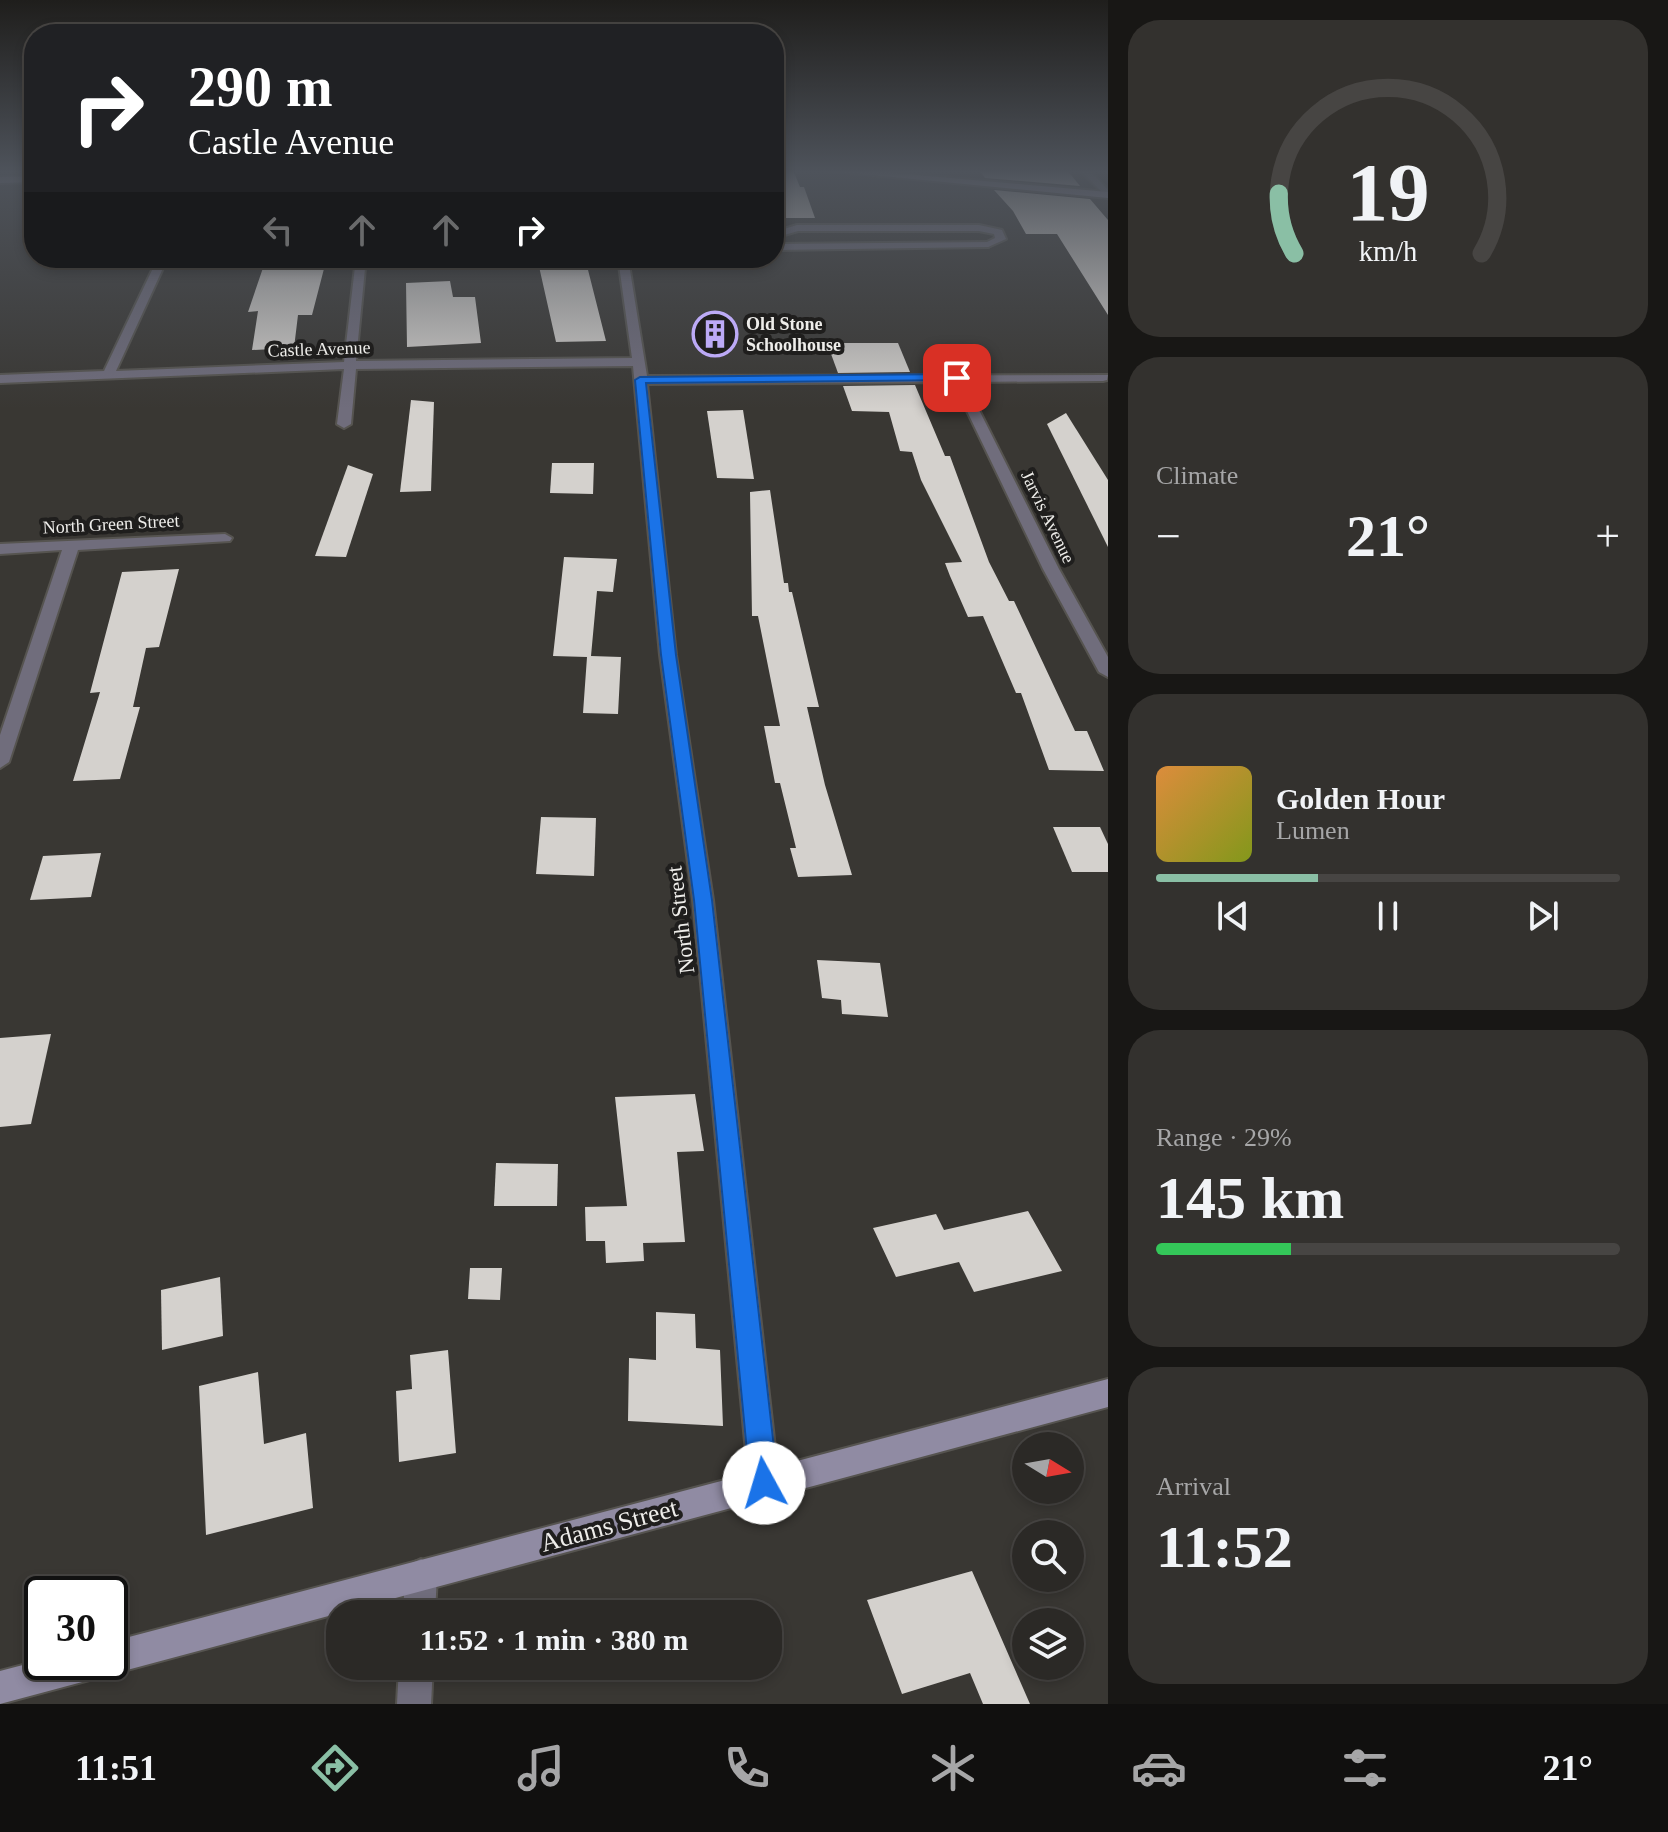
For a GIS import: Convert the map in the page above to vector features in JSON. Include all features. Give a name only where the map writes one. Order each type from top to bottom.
[{"type":"main road","name":"Adams Street","points":[[128,1653],[1108,1393]]},
{"type":"main road","points":[[0,1688],[30,1680]]},
{"type":"street","points":[[108,375],[158,268]]},
{"type":"street","points":[[344,424],[360,268]]},
{"type":"street","name":"North Street","points":[[625,268],[640,371],[668,655],[703,900],[764,1483]]},
{"type":"street","name":"Castle Avenue","points":[[0,379],[350,365],[957,378],[1103,377]]},
{"type":"street","name":"Jarvis Avenue","points":[[957,378],[1051,569],[1108,672]]},
{"type":"street","name":"North Green Street","points":[[0,549],[225,538]]},
{"type":"street","points":[[0,762],[71,547]]},
{"type":"street","points":[[420,1600],[421,1575]]},
{"type":"street","points":[[414,1704],[415,1680]]},
{"type":"building","points":[[1067,250],[1108,250],[1108,315]]},
{"type":"building","points":[[263,268],[324,268],[312,315],[298,315],[294,348],[252,350],[258,311],[248,312]]},
{"type":"building","points":[[539,268],[588,268],[606,341],[556,342]]},
{"type":"building","points":[[450,281],[453,297],[475,297],[481,343],[407,347],[406,283]]},
{"type":"building","points":[[827,343],[898,343],[910,372],[838,373]]},
{"type":"building","points":[[915,385],[945,456],[950,456],[989,562],[1009,601],[1014,601],[1075,731],[1087,731],[1104,771],[1049,770],[1021,693],[1016,693],[983,616],[968,617],[950,576],[945,563],[962,562],[921,480],[912,452],[900,451],[889,412],[852,411],[843,386]]},
{"type":"building","points":[[411,400],[434,402],[431,491],[400,492]]},
{"type":"building","points":[[743,410],[754,479],[717,478],[707,411]]},
{"type":"building","points":[[1066,413],[1108,480],[1108,547],[1047,424]]},
{"type":"building","points":[[552,463],[594,463],[593,494],[550,493]]},
{"type":"building","points":[[348,465],[373,474],[346,557],[315,556]]},
{"type":"building","points":[[770,490],[784,583],[788,583],[789,592],[792,592],[819,707],[807,707],[825,785],[852,875],[798,877],[790,848],[796,848],[780,783],[775,783],[764,726],[780,726],[758,616],[752,616],[750,492]]},
{"type":"building","points":[[564,557],[617,559],[613,592],[597,591],[591,656],[621,657],[618,714],[583,713],[587,657],[553,656]]},
{"type":"building","points":[[179,569],[159,647],[146,648],[133,707],[140,707],[120,779],[73,781],[100,692],[90,693],[122,572]]},
{"type":"building","points":[[541,817],[596,818],[594,876],[536,874]]},
{"type":"building","points":[[1053,827],[1100,827],[1108,844],[1108,872],[1072,872]]},
{"type":"building","points":[[101,853],[91,897],[30,900],[43,856]]},
{"type":"building","points":[[817,960],[880,963],[888,1017],[842,1014],[841,1000],[822,998]]},
{"type":"building","points":[[51,1034],[31,1124],[0,1127],[0,1038]]},
{"type":"building","points":[[695,1094],[704,1151],[677,1152],[685,1242],[643,1243],[644,1261],[606,1263],[605,1241],[586,1241],[585,1207],[627,1206],[615,1097]]},
{"type":"building","points":[[496,1163],[558,1164],[557,1206],[494,1206]]},
{"type":"building","points":[[1028,1211],[1062,1271],[974,1292],[959,1262],[896,1277],[873,1228],[936,1214],[944,1230]]},
{"type":"building","points":[[470,1268],[502,1268],[500,1300],[468,1299]]},
{"type":"building","points":[[220,1277],[223,1336],[162,1350],[161,1290]]},
{"type":"building","points":[[656,1312],[695,1314],[696,1348],[720,1350],[723,1426],[628,1421],[629,1358],[656,1360]]},
{"type":"building","points":[[448,1350],[456,1453],[399,1462],[396,1391],[412,1389],[410,1355]]},
{"type":"building","points":[[258,1372],[264,1444],[306,1433],[313,1508],[206,1535],[199,1386]]},
{"type":"building","points":[[972,1571],[1012,1663],[1012,1680],[1020,1680],[1030,1704],[983,1704],[970,1673],[902,1694],[867,1600]]},
{"type":"place","name":"Old Stone Schoolhouse","points":[[715,334]]},
{"type":"route","points":[[764,1483],[703,900],[668,655],[640,380],[957,378]]}]
